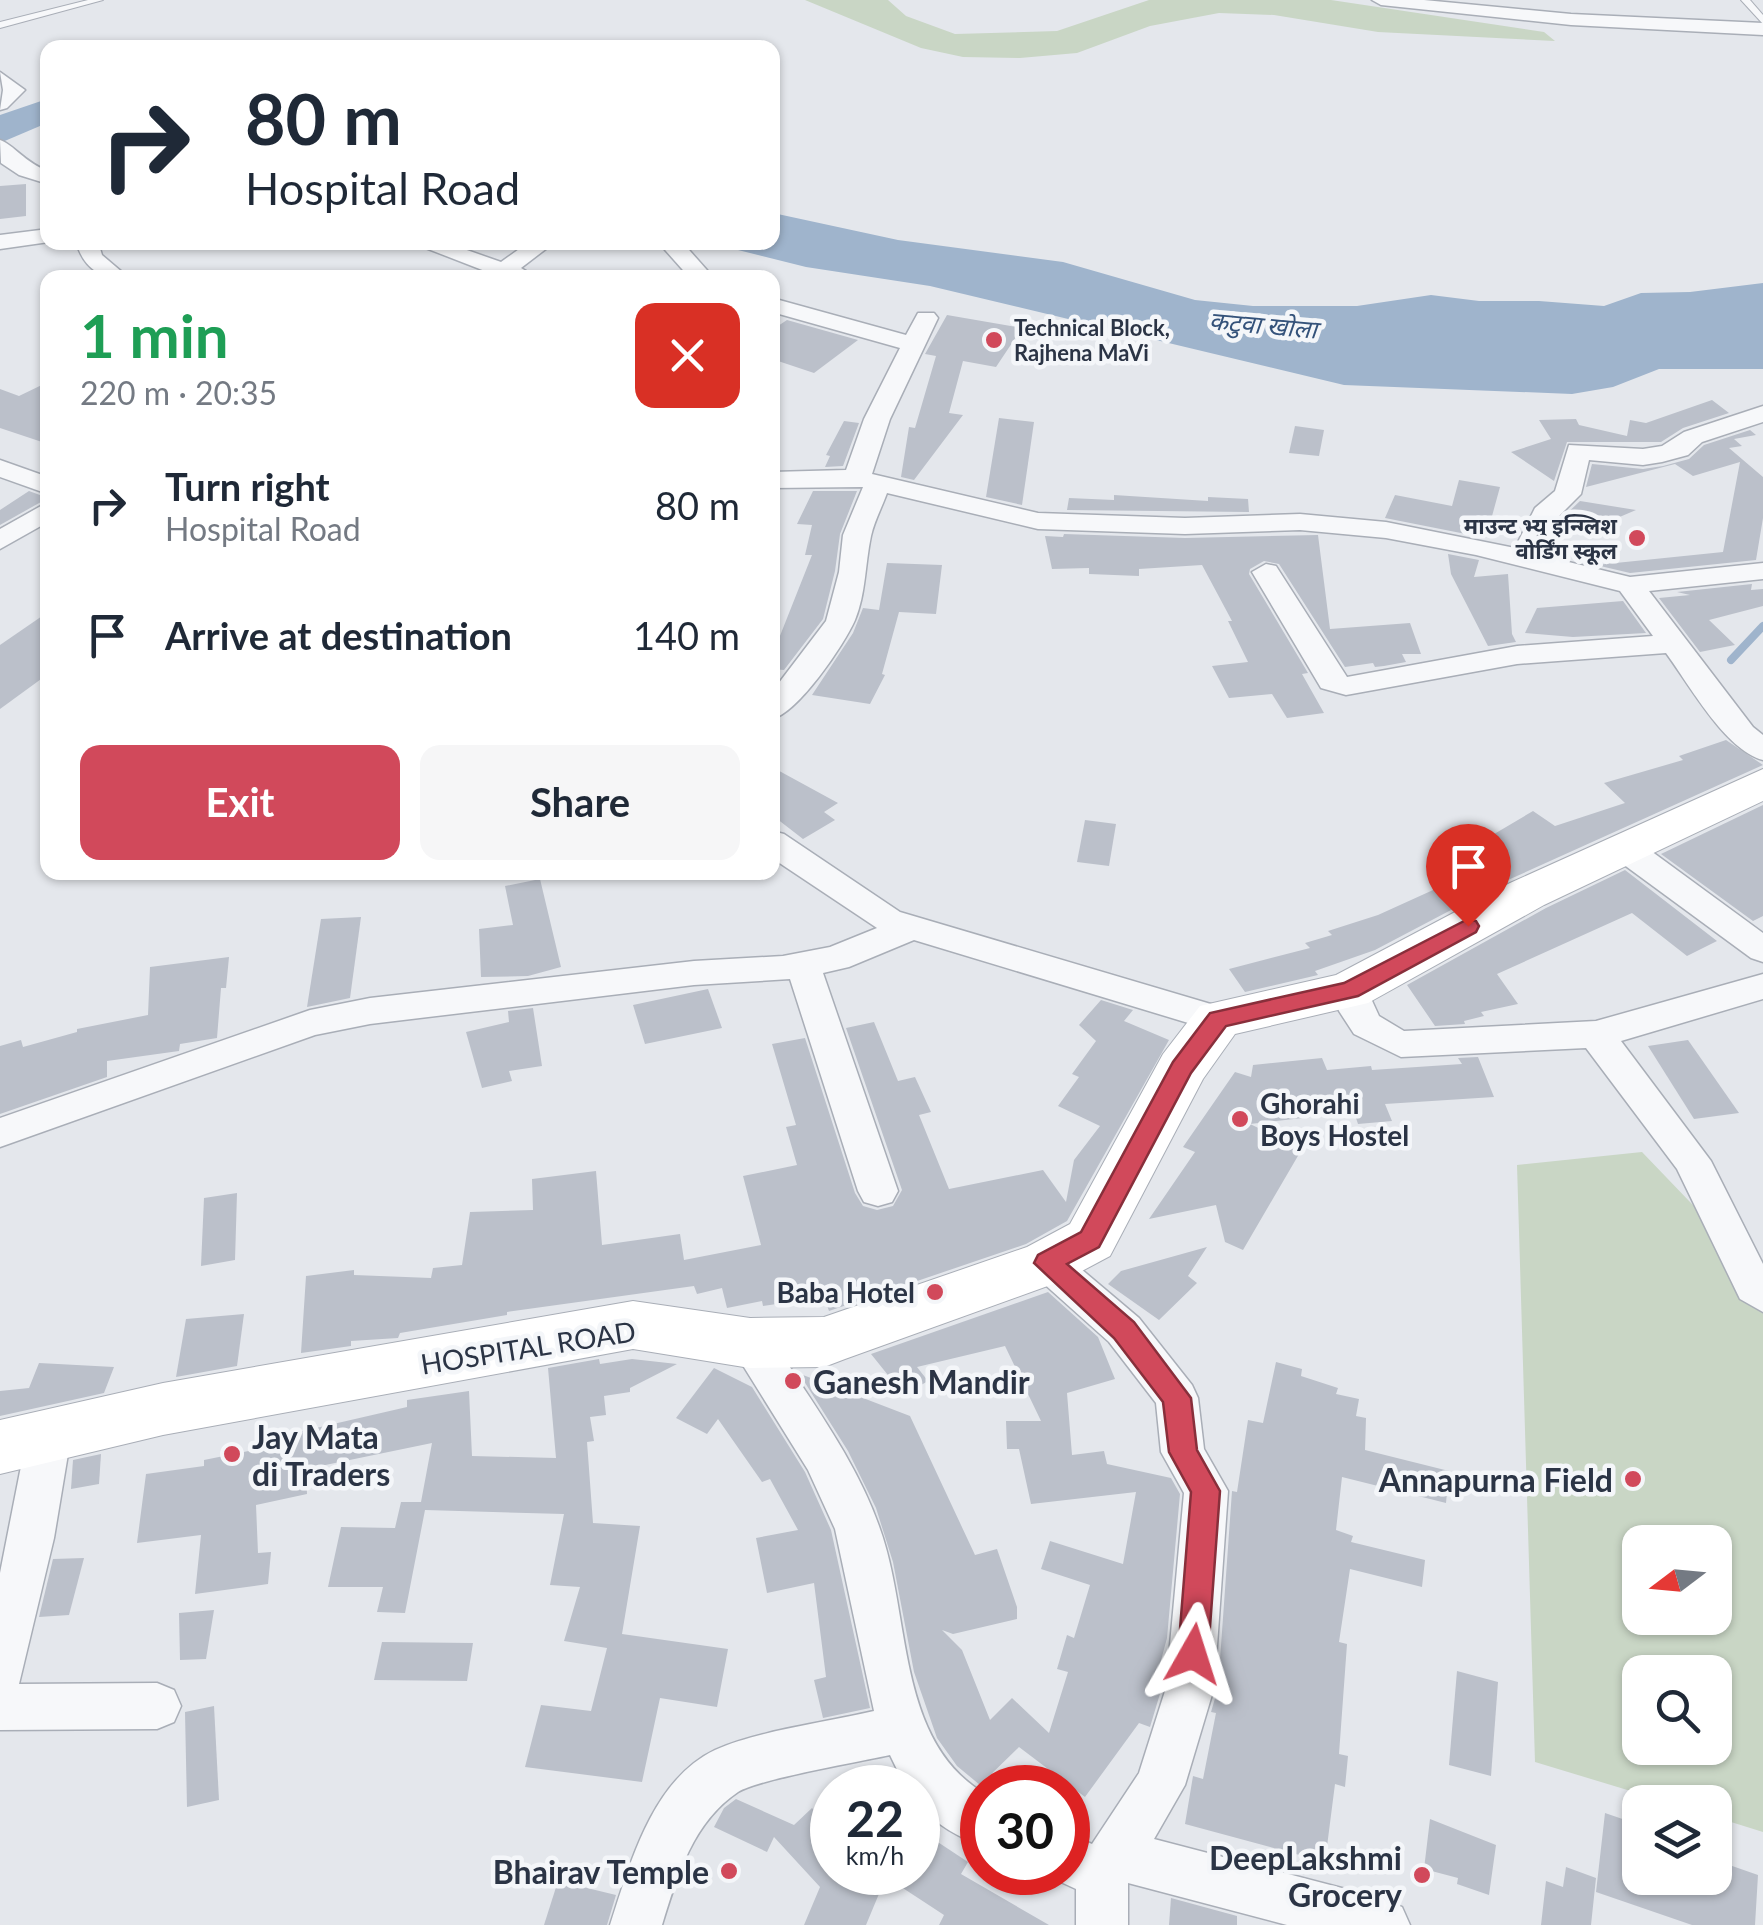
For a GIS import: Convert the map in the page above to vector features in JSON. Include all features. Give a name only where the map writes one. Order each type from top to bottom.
[{"type":"street","points":[[1380,0],[1491,15],[1614,25],[1763,29]]},
{"type":"street","points":[[0,78],[15,90],[0,104]]},
{"type":"street","points":[[1,149],[24,170],[40,175]]},
{"type":"street","points":[[0,242],[40,237]]},
{"type":"street","points":[[90,250],[92,258],[108,270]]},
{"type":"street","points":[[445,250],[504,270],[533,250]]},
{"type":"street","points":[[677,250],[695,270]]},
{"type":"street","points":[[780,307],[913,344]]},
{"type":"street","points":[[780,701],[840,621],[877,419],[926,318]]},
{"type":"street","points":[[1524,560],[1545,514],[1568,494],[1574,453],[1593,450],[1643,457],[1662,454],[1679,450],[1693,437],[1763,414]]},
{"type":"street","points":[[0,468],[40,483]]},
{"type":"street","points":[[780,480],[868,481],[1038,522],[1185,526],[1300,522],[1386,530],[1630,586],[1763,571]]},
{"type":"street","points":[[0,541],[40,515]]},
{"type":"street","points":[[1266,572],[1332,682],[1346,686],[1517,656],[1675,644]]},
{"type":"street","points":[[1630,586],[1742,734],[1763,750]]},
{"type":"street","points":[[780,847],[901,924],[1218,1019],[1350,990],[1527,894],[1763,782]]},
{"type":"street","points":[[1624,848],[1763,950]]},
{"type":"street","points":[[0,1134],[310,1022],[370,1011],[793,966],[837,958],[901,924]]},
{"type":"street","points":[[793,966],[878,1191]]},
{"type":"street","points":[[1350,990],[1356,1015],[1374,1033],[1401,1044],[1596,1034],[1763,986]]},
{"type":"street","name":"HOSPITAL ROAD","points":[[24,1441],[162,1410],[633,1325],[750,1343],[824,1342],[1047,1263],[1090,1240],[1182,1068],[1218,1019]]},
{"type":"street","points":[[1596,1034],[1692,1161],[1754,1287],[1763,1295]]},
{"type":"street","points":[[1047,1263],[1124,1330],[1177,1398],[1183,1452],[1206,1491],[1190,1688],[1160,1785],[1095,1862],[1102,1925]]},
{"type":"street","points":[[750,1343],[812,1439],[857,1527],[877,1598],[899,1729],[928,1778],[960,1807]]},
{"type":"street","points":[[0,1674],[32,1538],[24,1441]]},
{"type":"street","points":[[0,1707],[11,1710],[158,1706]]},
{"type":"street","points":[[636,1925],[655,1866],[688,1803],[728,1769],[899,1729]]},
{"type":"street","points":[[1095,1862],[1384,1925]]},
{"type":"lane","points":[[0,25],[99,0]]},
{"type":"lane","points":[[1745,0],[1763,21]]},
{"type":"green space","points":[[805,0],[888,0],[906,16],[955,34],[1057,31],[1149,0],[1331,0],[1544,32],[1555,41],[1378,32],[1274,15],[1219,13],[1150,26],[1077,53],[963,57],[921,48]]},
{"type":"green space","points":[[1642,1152],[1763,1278],[1763,1832],[1732,1822],[1732,1785],[1622,1785],[1622,1788],[1535,1762],[1517,1165]]},
{"type":"water","points":[[40,101],[40,126],[0,143],[0,115]]},
{"type":"water","name":"कटुवा खोला","points":[[780,215],[898,240],[1063,262],[1195,300],[1253,306],[1357,306],[1431,295],[1604,306],[1641,293],[1690,292],[1763,283],[1763,369],[1659,369],[1613,387],[1572,394],[1344,385],[930,286],[806,267],[738,250],[780,250]]},
{"type":"building","points":[[26,184],[26,216],[0,219],[0,186]]},
{"type":"building","points":[[947,315],[1022,328],[996,367],[963,361],[949,413],[963,415],[914,480],[901,477],[909,427],[915,428],[936,356],[925,354]]},
{"type":"building","points":[[787,320],[858,340],[814,373],[780,362],[780,325]]},
{"type":"building","points":[[40,386],[40,441],[0,428],[0,389],[19,396]]},
{"type":"building","points":[[1712,400],[1729,413],[1683,428],[1661,442],[1567,442],[1554,481],[1511,452],[1551,439],[1539,420],[1576,419],[1579,425],[1627,436],[1630,420],[1646,423]]},
{"type":"building","points":[[999,418],[1034,422],[1022,505],[986,497]]},
{"type":"building","points":[[844,421],[859,423],[843,466],[825,467],[830,456],[826,455]]},
{"type":"building","points":[[1295,426],[1324,430],[1319,456],[1289,453]]},
{"type":"building","points":[[1750,430],[1756,435],[1734,439],[1742,446],[1729,448],[1763,477],[1763,518],[1756,560],[1630,573],[1596,565],[1723,552],[1740,462],[1693,476],[1675,464],[1586,487],[1592,464],[1643,469],[1663,466],[1689,459],[1704,445]]},
{"type":"building","points":[[1459,480],[1500,487],[1486,538],[1385,518],[1395,495],[1452,506]]},
{"type":"building","points":[[29,491],[40,495],[40,502],[0,525],[0,510]]},
{"type":"building","points":[[813,491],[857,491],[840,534],[823,619],[784,670],[780,670],[780,636],[812,555],[805,555],[812,525],[797,524]]},
{"type":"building","points":[[1114,495],[1208,501],[1208,497],[1248,499],[1249,512],[1067,510],[1069,498],[1114,500]]},
{"type":"building","points":[[1580,501],[1636,510],[1582,533],[1560,520]]},
{"type":"building","points":[[1318,535],[1330,629],[1410,623],[1421,654],[1402,654],[1406,662],[1384,666],[1375,667],[1373,663],[1345,667],[1279,564],[1264,561],[1250,569],[1249,574],[1308,673],[1302,674],[1324,713],[1287,718],[1272,694],[1229,698],[1212,666],[1248,662],[1228,621],[1232,621],[1202,565],[1139,569],[1139,576],[1089,574],[1089,568],[1052,569],[1045,536],[1185,538]]},
{"type":"building","points":[[1448,554],[1479,560],[1474,577],[1508,574],[1512,634],[1516,642],[1488,646],[1451,574]]},
{"type":"building","points":[[887,563],[942,565],[936,614],[899,612],[882,674],[885,675],[870,704],[812,695],[853,633],[863,608],[879,610]]},
{"type":"building","points":[[1752,584],[1751,590],[1763,589],[1763,606],[1709,620],[1735,645],[1700,652],[1659,598],[1690,595],[1677,592]]},
{"type":"building","points":[[1623,601],[1646,633],[1573,637],[1525,633],[1537,608]]},
{"type":"building","points":[[40,618],[40,680],[0,709],[0,645]]},
{"type":"building","points":[[1726,740],[1763,765],[1508,880],[1375,950],[1315,971],[1318,975],[1245,992],[1229,969],[1310,948],[1305,943],[1332,935],[1328,931],[1378,915],[1508,856],[1484,840],[1533,811],[1555,826],[1625,803],[1604,783],[1683,760],[1679,756]]},
{"type":"building","points":[[780,771],[838,803],[824,812],[835,820],[803,839],[780,821]]},
{"type":"building","points":[[1763,805],[1763,916],[1753,921],[1661,854]]},
{"type":"building","points":[[1085,820],[1116,824],[1109,866],[1077,862]]},
{"type":"building","points":[[1625,870],[1717,941],[1687,956],[1632,913],[1497,974],[1518,1004],[1481,1012],[1484,1016],[1464,1021],[1465,1024],[1435,1026],[1407,985],[1546,908]]},
{"type":"building","points":[[540,880],[561,967],[528,976],[481,977],[479,929],[513,925],[505,886]]},
{"type":"building","points":[[361,917],[350,998],[307,1007],[321,919]]},
{"type":"building","points":[[229,957],[226,988],[221,988],[217,1038],[180,1044],[179,1051],[107,1061],[107,1077],[0,1114],[0,1046],[21,1040],[23,1047],[77,1029],[148,1015],[150,967]]},
{"type":"building","points":[[708,989],[722,1028],[645,1044],[633,1005]]},
{"type":"building","points":[[1101,1000],[1133,1010],[1124,1021],[1169,1040],[1067,1221],[1026,1244],[829,1311],[824,1297],[763,1306],[762,1301],[727,1308],[722,1288],[697,1294],[694,1286],[507,1312],[400,1333],[398,1338],[351,1341],[351,1346],[301,1353],[306,1276],[354,1270],[354,1275],[431,1278],[433,1268],[462,1265],[470,1212],[533,1210],[532,1179],[596,1171],[602,1245],[680,1234],[684,1260],[761,1245],[743,1176],[797,1165],[786,1127],[796,1125],[772,1044],[805,1038],[855,1193],[863,1206],[877,1210],[893,1206],[902,1190],[846,1028],[874,1022],[898,1081],[915,1077],[931,1112],[919,1115],[949,1189],[1043,1170],[1066,1202],[1074,1160],[1100,1126],[1058,1106],[1079,1077],[1072,1074],[1096,1041],[1079,1025]]},
{"type":"building","points":[[533,1008],[542,1066],[509,1071],[512,1081],[482,1088],[466,1032],[509,1022],[508,1011]]},
{"type":"building","points":[[1688,1040],[1739,1113],[1694,1119],[1648,1046]]},
{"type":"building","points":[[1478,1057],[1494,1097],[1385,1104],[1392,1121],[1358,1124],[1354,1112],[1250,1124],[1302,1149],[1243,1250],[1225,1242],[1216,1205],[1149,1219],[1195,1152],[1183,1147],[1235,1072],[1251,1077],[1253,1065],[1322,1058],[1327,1070],[1371,1066],[1372,1070],[1462,1064],[1458,1058]]},
{"type":"building","points":[[237,1193],[235,1260],[201,1266],[204,1198]]},
{"type":"building","points":[[1207,1247],[1188,1276],[1197,1283],[1159,1320],[1108,1284],[1121,1271]]},
{"type":"building","points":[[1048,1292],[1098,1337],[1115,1379],[1067,1393],[1072,1455],[1104,1451],[1107,1464],[1171,1478],[1180,1494],[1167,1638],[1160,1664],[1164,1665],[1162,1687],[1150,1727],[1139,1723],[1090,1790],[1090,1765],[1043,1765],[1019,1747],[1001,1765],[960,1765],[960,1768],[937,1738],[914,1672],[893,1562],[876,1508],[803,1375],[910,1416],[975,1555],[997,1549],[1017,1607],[1017,1619],[953,1634],[942,1630],[962,1650],[990,1720],[1012,1698],[1049,1733],[1068,1672],[1057,1669],[1067,1635],[1074,1638],[1090,1585],[1041,1569],[1050,1541],[1123,1564],[1136,1492],[1031,1504],[1019,1449],[1007,1449],[1006,1421],[1041,1421],[1005,1346],[917,1367],[928,1381],[904,1395],[871,1354]]},
{"type":"building","points":[[244,1314],[237,1366],[176,1377],[186,1319]]},
{"type":"building","points":[[599,1359],[600,1364],[632,1359],[677,1364],[630,1388],[630,1392],[604,1396],[606,1415],[590,1417],[594,1441],[587,1442],[593,1523],[640,1526],[622,1634],[728,1649],[717,1707],[660,1698],[642,1782],[525,1767],[541,1705],[591,1711],[607,1648],[564,1641],[580,1587],[550,1585],[564,1514],[425,1510],[405,1613],[377,1612],[383,1587],[328,1587],[341,1527],[395,1528],[401,1502],[421,1502],[432,1443],[306,1469],[307,1494],[256,1505],[258,1553],[271,1552],[268,1584],[195,1594],[201,1535],[137,1543],[146,1474],[204,1466],[204,1460],[264,1448],[264,1440],[407,1407],[407,1400],[469,1391],[472,1456],[556,1458],[548,1368]]},
{"type":"building","points":[[1276,1362],[1302,1369],[1301,1376],[1338,1388],[1336,1394],[1359,1399],[1356,1416],[1366,1418],[1365,1450],[1449,1471],[1446,1503],[1342,1477],[1336,1530],[1353,1536],[1351,1542],[1425,1560],[1422,1587],[1350,1569],[1339,1642],[1347,1644],[1339,1754],[1348,1756],[1345,1787],[1335,1784],[1325,1862],[1185,1824],[1193,1776],[1203,1779],[1216,1713],[1211,1712],[1218,1688],[1232,1491],[1237,1492],[1248,1420],[1263,1423]]},
{"type":"building","points":[[39,1363],[114,1367],[104,1393],[0,1416],[0,1391],[29,1388]]},
{"type":"building","points":[[714,1368],[752,1387],[805,1472],[831,1530],[870,1708],[823,1718],[814,1680],[826,1677],[814,1583],[767,1593],[756,1538],[798,1530],[770,1479],[762,1482],[718,1419],[707,1434],[676,1418]]},
{"type":"building","points":[[101,1454],[99,1484],[71,1489],[73,1460]]},
{"type":"building","points":[[84,1558],[69,1615],[39,1617],[53,1559]]},
{"type":"building","points":[[214,1610],[206,1659],[180,1660],[179,1613]]},
{"type":"building","points":[[382,1642],[473,1643],[467,1681],[374,1680]]},
{"type":"building","points":[[1457,1671],[1498,1682],[1491,1776],[1449,1765]]},
{"type":"building","points":[[214,1706],[219,1800],[187,1807],[185,1712]]},
{"type":"building","points":[[736,1799],[794,1825],[810,1810],[810,1876],[774,1837],[767,1852],[714,1827],[724,1808]]},
{"type":"building","points":[[1605,1813],[1622,1819],[1622,1895],[1732,1895],[1732,1866],[1758,1875],[1755,1925],[1692,1925],[1596,1892]]},
{"type":"building","points":[[1430,1819],[1496,1845],[1489,1895],[1457,1884],[1458,1878],[1424,1869]]},
{"type":"building","points":[[940,1844],[960,1857],[960,1895],[997,1895],[1049,1925],[939,1925],[944,1915],[913,1895],[940,1895]]},
{"type":"building","points":[[1566,1867],[1596,1878],[1591,1925],[1541,1925],[1546,1881],[1563,1887]]},
{"type":"building","points":[[558,1881],[616,1895],[607,1925],[544,1925]]},
{"type":"building","points":[[817,1895],[878,1895],[866,1925],[804,1925]]},
{"type":"building","points":[[1171,1898],[1237,1916],[1237,1925],[1169,1925]]},
{"type":"waterway","points":[[1731,660],[1763,626]]},
{"type":"place","name":"Technical Block, Rajhena MaVi","points":[[994,340]]},
{"type":"place","name":"माउन्ट भ्यु इन्ग्लिश वोर्डिंग स्कूल","points":[[1637,538]]},
{"type":"place","name":"Ghorahi Boys Hostel","points":[[1240,1119]]},
{"type":"place","name":"Baba Hotel","points":[[935,1292]]},
{"type":"place","name":"Ganesh Mandir","points":[[793,1381]]},
{"type":"place","name":"Jay Mata di Traders","points":[[232,1454]]},
{"type":"place","name":"Annapurna Field","points":[[1633,1479]]},
{"type":"place","name":"Bhairav Temple","points":[[729,1871]]},
{"type":"place","name":"DeepLakshmi Grocery","points":[[1422,1875]]},
{"type":"route","points":[[1193,1654],[1206,1491],[1183,1452],[1177,1398],[1124,1330],[1047,1263],[1090,1240],[1182,1068],[1218,1019],[1350,990],[1468,926]]}]
